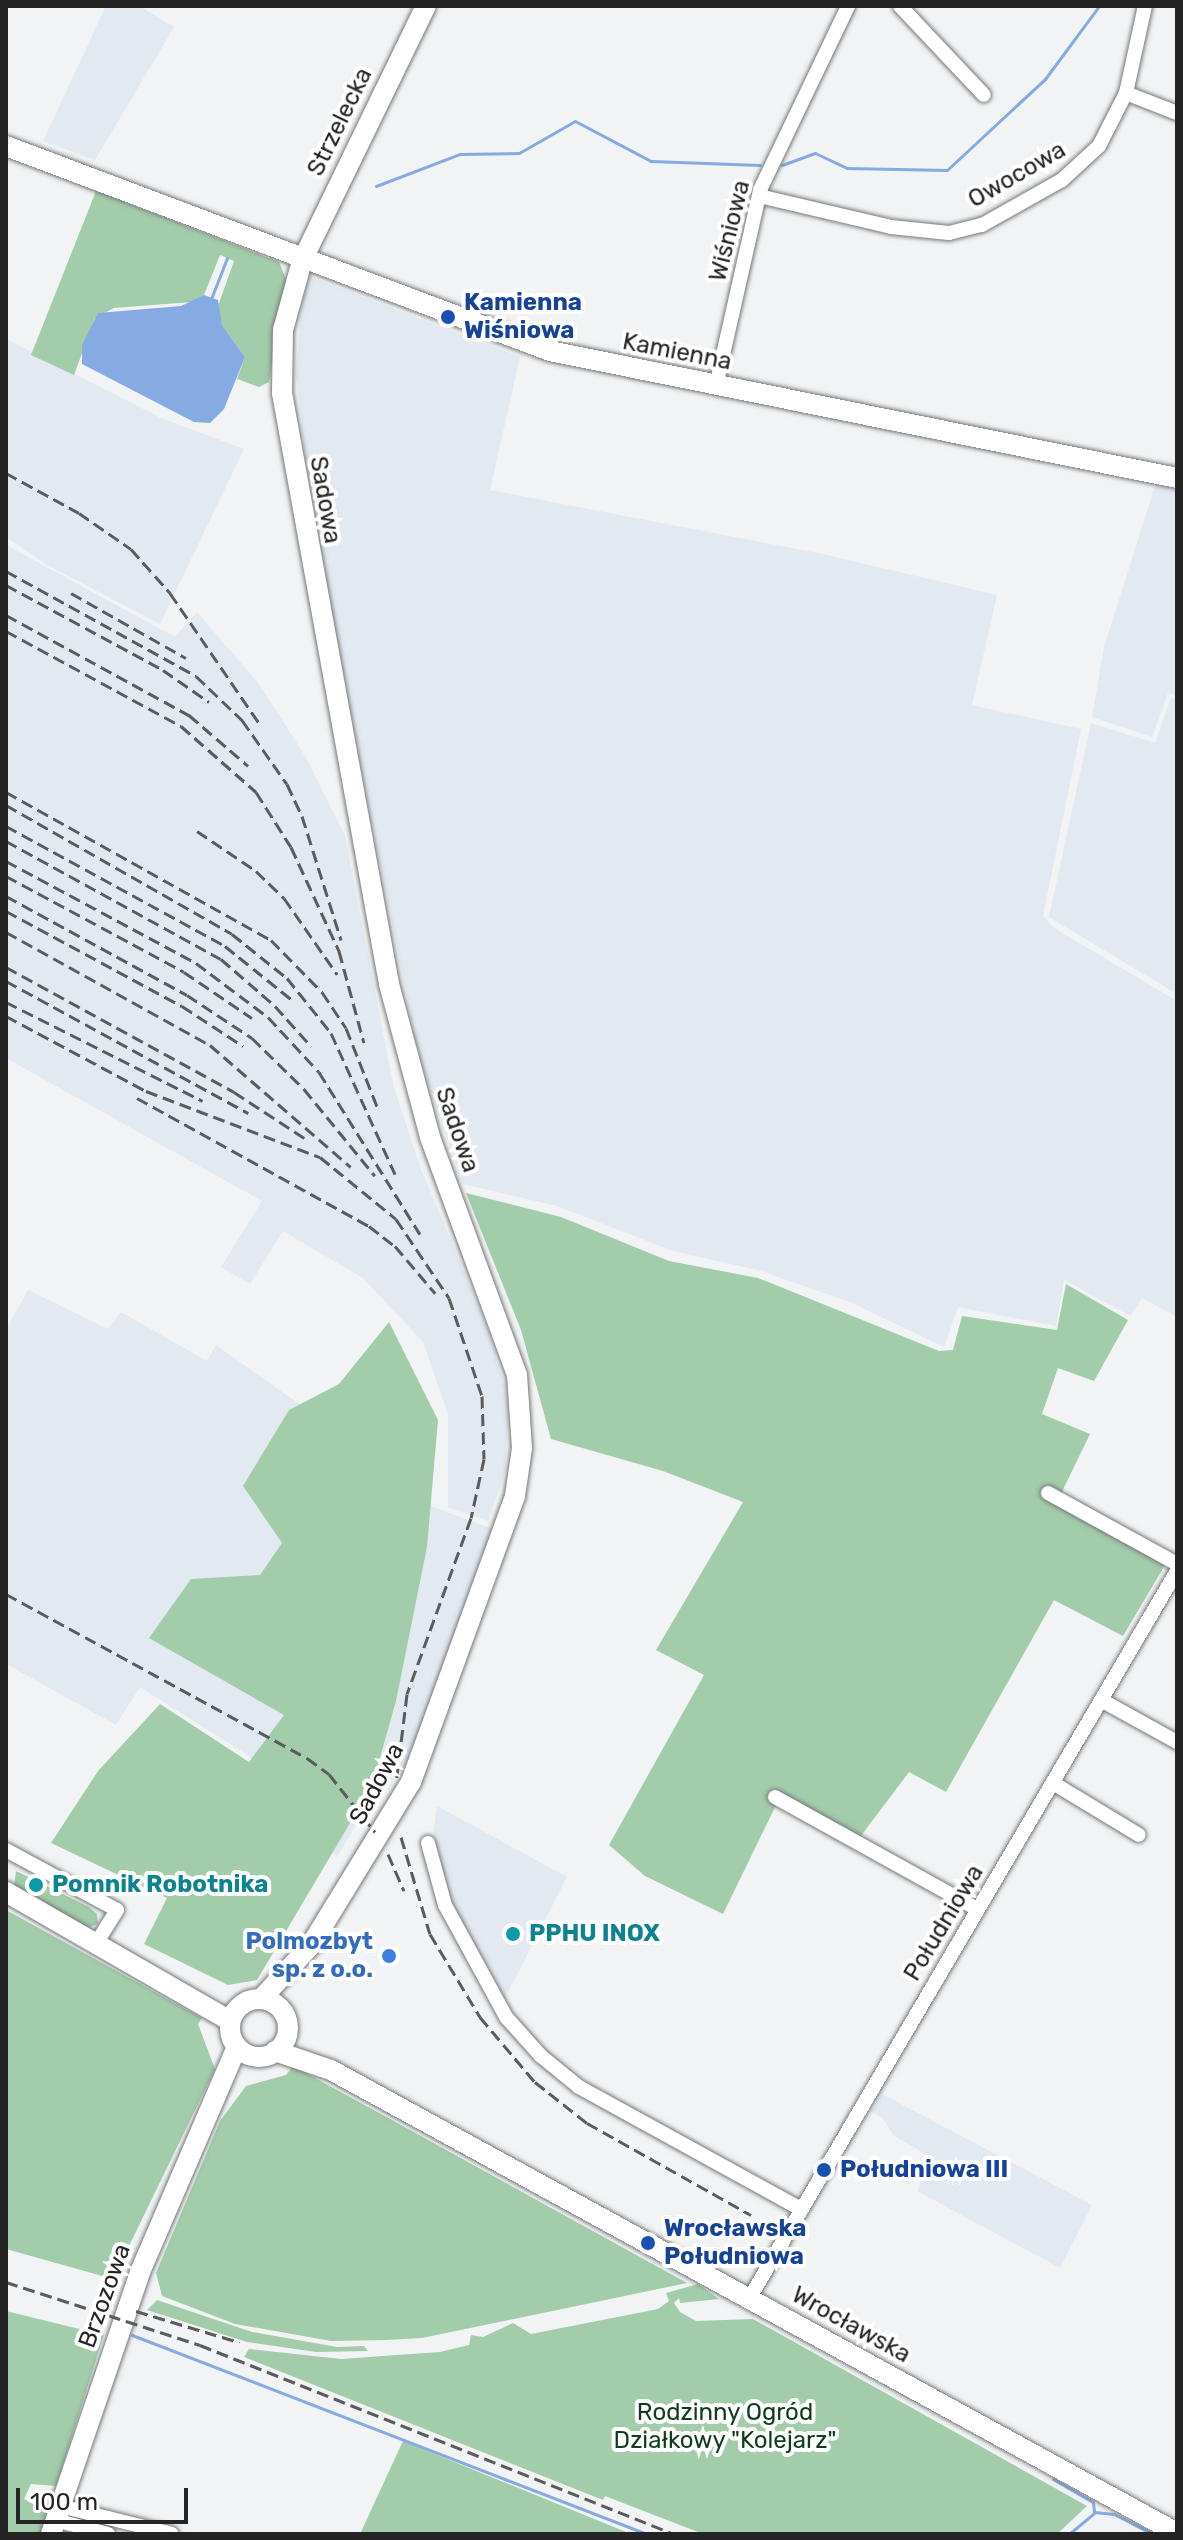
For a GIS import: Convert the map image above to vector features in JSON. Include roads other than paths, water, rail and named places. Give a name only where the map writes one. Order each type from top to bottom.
[{"type":"street","name":"Strzelecka","points":[[302,261],[426,6]]},
{"type":"street","name":"Wiśniowa","points":[[716,386],[759,196],[848,6]]},
{"type":"street","points":[[900,6],[984,95]]},
{"type":"street","name":"Owocowa","points":[[759,196],[891,227],[949,233],[982,225],[1078,168],[1099,146],[1126,93],[1145,6]]},
{"type":"street","points":[[1126,93],[1177,113]]},
{"type":"street","name":"Kamienna","points":[[6,146],[514,341],[716,386],[1177,478]]},
{"type":"street","name":"Sadowa","points":[[261,1999],[296,1966],[411,1782],[515,1496],[523,1425],[517,1375],[498,1313],[430,1137],[408,1066],[359,833],[282,393],[285,321],[302,261]]},
{"type":"street","points":[[1048,1493],[1177,1564]]},
{"type":"street","name":"Południowa","points":[[751,2295],[1177,1571]]},
{"type":"street","points":[[1101,1700],[1177,1742]]},
{"type":"street","points":[[1053,1783],[1139,1835]]},
{"type":"street","points":[[775,1797],[977,1909]]},
{"type":"street","points":[[428,1843],[445,1905],[506,2017],[541,2056],[579,2087],[798,2215]]},
{"type":"street","points":[[6,1850],[117,1910],[97,1942]]},
{"type":"street","points":[[6,1892],[166,1981],[235,2014]]},
{"type":"street","name":"Sadowa","points":[[282,2011],[296,1966]]},
{"type":"street","points":[[261,1999],[282,2011],[287,2033],[266,2054],[237,2047],[235,2014],[261,1999]]},
{"type":"street","name":"Wrocławska","points":[[287,2033],[331,2070],[722,2284],[751,2295],[771,2310],[1177,2533]]},
{"type":"street","name":"Brzozowa","points":[[55,2520],[150,2246],[214,2109],[237,2047]]},
{"type":"street","name":"Wrocławska","points":[[266,2054],[331,2070]]},
{"type":"street","name":"Brzozowa","points":[[214,2109],[266,2054]]},
{"type":"street","points":[[55,2520],[108,2534]]},
{"type":"street","points":[[55,2520],[172,2534]]},
{"type":"water","points":[[204,295],[218,300],[222,325],[245,357],[224,409],[210,423],[194,422],[82,364],[82,345],[98,313],[181,306]]},
{"type":"waterway","points":[[782,165],[815,153],[847,168],[947,170],[1045,79],[1099,6]]},
{"type":"waterway","points":[[376,186],[460,154],[519,153],[575,121],[651,161],[760,165]]},
{"type":"waterway","points":[[211,299],[227,258]]},
{"type":"waterway","points":[[132,2335],[647,2534]]},
{"type":"waterway","points":[[1053,2479],[1093,2502],[1094,2512],[1114,2514],[1153,2534]]},
{"type":"waterway","points":[[1069,2534],[1094,2513]]},
{"type":"railway","points":[[6,473],[79,513],[131,549],[170,593],[261,726]]},
{"type":"railway","points":[[6,571],[196,676],[242,720],[287,784],[302,816],[341,940]]},
{"type":"railway","points":[[6,585],[163,670],[209,702]]},
{"type":"railway","points":[[71,593],[186,658]]},
{"type":"railway","points":[[6,615],[189,715],[248,766]]},
{"type":"railway","points":[[6,631],[181,726],[256,792],[291,847],[339,951],[364,1043]]},
{"type":"railway","points":[[6,792],[271,940],[322,992],[346,1028],[378,1109]]},
{"type":"railway","points":[[6,805],[232,934],[287,978],[331,1033],[395,1174]]},
{"type":"railway","points":[[6,826],[225,946],[291,999]]},
{"type":"railway","points":[[197,831],[256,871],[284,898],[337,974]]},
{"type":"railway","points":[[6,841],[221,959],[275,1006],[311,1046]]},
{"type":"railway","points":[[6,861],[196,963],[268,1017],[319,1072],[420,1234]]},
{"type":"railway","points":[[6,876],[184,972],[252,1018]]},
{"type":"railway","points":[[6,896],[187,995],[252,1038],[304,1089],[375,1176]]},
{"type":"railway","points":[[6,911],[182,1006],[243,1046]]},
{"type":"railway","points":[[6,932],[210,1045],[351,1167]]},
{"type":"railway","points":[[6,967],[234,1092],[309,1141]]},
{"type":"railway","points":[[6,981],[248,1113]]},
{"type":"railway","points":[[6,1002],[203,1101]]},
{"type":"railway","points":[[6,1016],[146,1091],[320,1157],[396,1219],[449,1298],[482,1396],[484,1459],[471,1518],[407,1694],[396,1783]]},
{"type":"railway","points":[[137,1098],[369,1226],[395,1246],[435,1293]]},
{"type":"railway","points":[[6,1594],[307,1758],[329,1774],[375,1832]]},
{"type":"railway","points":[[401,1837],[430,1934],[480,2017],[535,2082],[587,2123],[751,2215]]},
{"type":"railway","points":[[388,1854],[404,1891]]},
{"type":"railway","points":[[6,2282],[200,2345],[674,2534]]},
{"type":"railway","points":[[136,2311],[239,2342]]},
{"type":"place","name":"Kamienna Wiśniowa","points":[[448,317]]},
{"type":"place","name":"Pomnik Robotnika","points":[[36,1885]]},
{"type":"place","name":"PPHU INOX","points":[[513,1934]]},
{"type":"place","name":"Polmozbyt sp. z o.o.","points":[[389,1956]]},
{"type":"place","name":"Południowa III","points":[[824,2170]]},
{"type":"place","name":"Wrocławska Południowa","points":[[648,2243]]},
{"type":"park label","name":"Rodzinny Ogród Działkowy \"Kolejarz\"","points":[[725,2427]]}]
